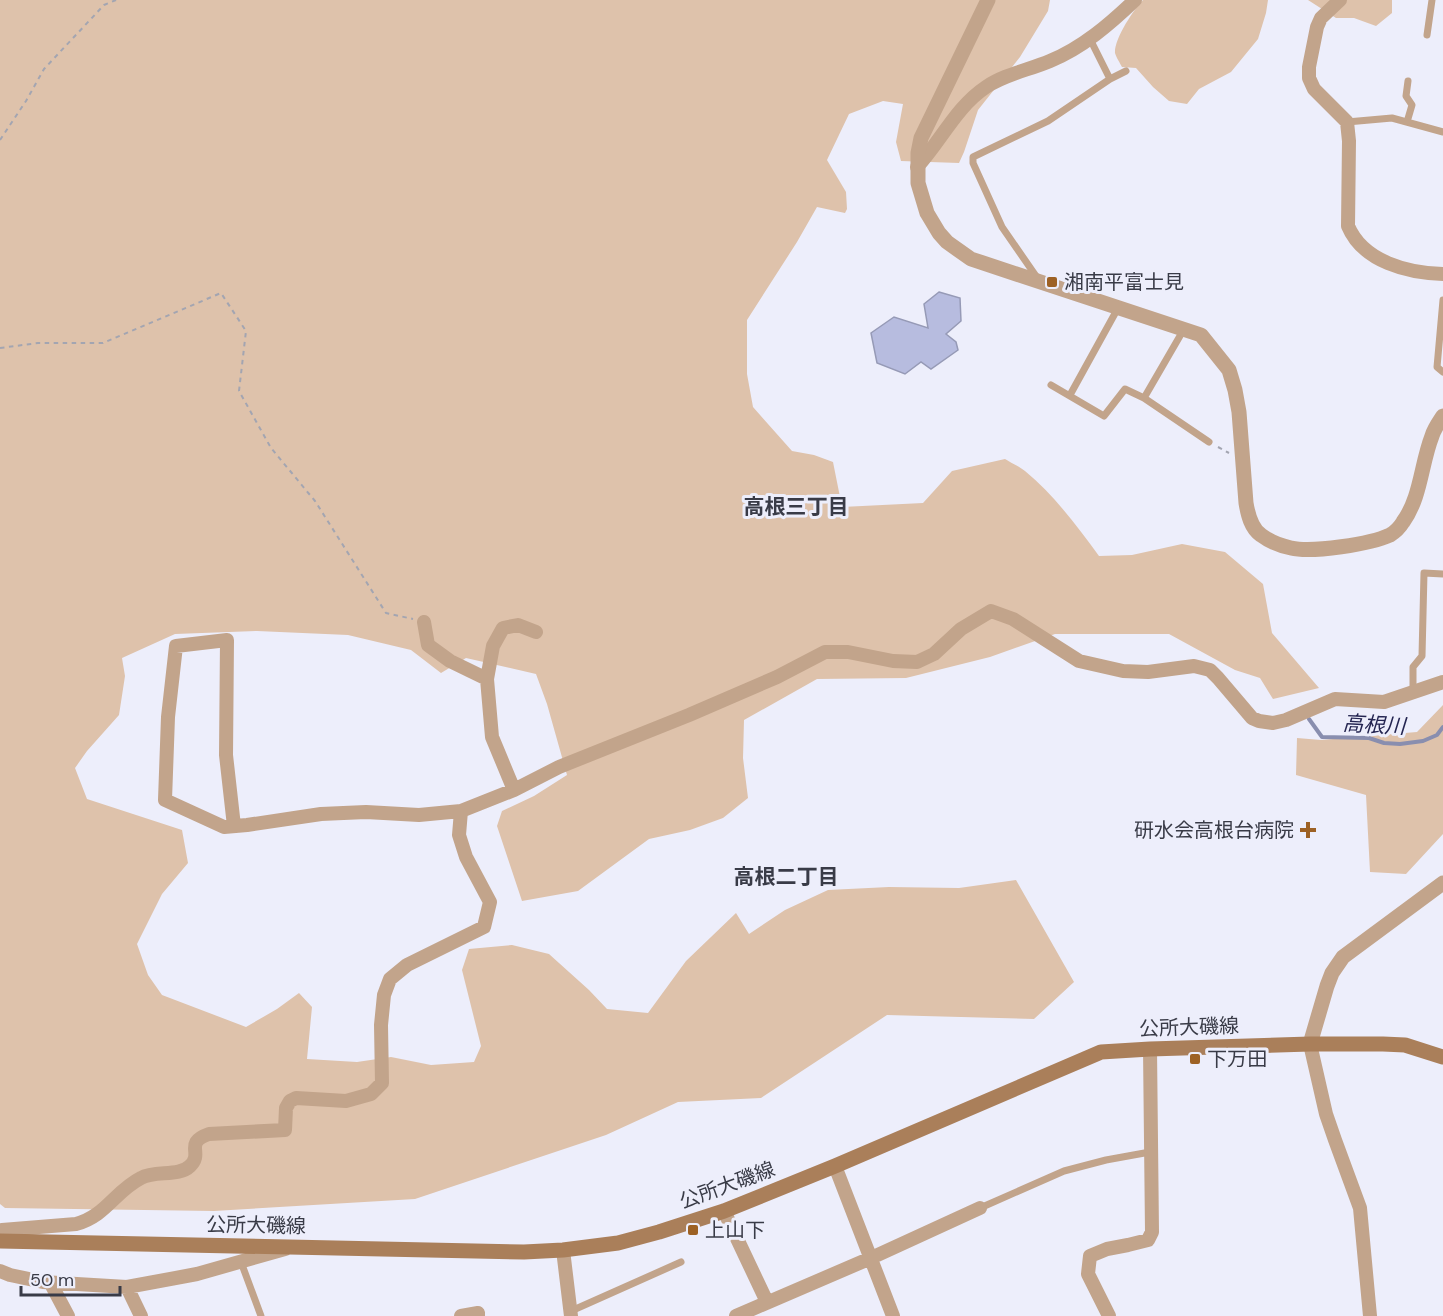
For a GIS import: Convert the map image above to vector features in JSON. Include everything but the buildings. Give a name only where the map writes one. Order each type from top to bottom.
[{"type":"main road","name":"公所大磯線","points":[[0,1241],[524,1252],[618,1243],[723,1211],[835,1166],[1101,1052],[1310,1044],[1383,1044],[1405,1045],[1443,1057]]},
{"type":"street","points":[[988,0],[921,138],[918,183],[927,213],[947,242],[971,259],[1201,335],[1229,370],[1235,390],[1248,516],[1260,534],[1269,540],[1292,548],[1310,549],[1376,541],[1393,533],[1410,512],[1432,434],[1443,416]]},
{"type":"street","points":[[918,167],[966,105],[985,87],[1001,78],[1052,60],[1089,39],[1135,0]]},
{"type":"street","points":[[1340,0],[1321,18],[1317,27],[1309,78],[1314,89],[1347,122],[1348,226],[1353,237],[1365,249],[1397,268],[1443,274]]},
{"type":"street","points":[[234,826],[226,755],[227,640],[176,646],[168,717],[165,800],[224,827],[234,826],[321,814],[366,812],[419,815],[461,811],[514,790],[559,767],[777,677],[825,652],[848,652],[893,661],[917,662],[934,654],[961,629],[991,611],[1013,619],[1079,661],[1123,671],[1148,672],[1194,666],[1210,670],[1252,718],[1259,721],[1273,723],[1286,720],[1335,699],[1384,702],[1443,682]]},
{"type":"street","points":[[424,622],[428,645],[450,661],[487,679]]},
{"type":"street","points":[[514,790],[492,737],[487,679],[493,646],[503,628],[518,625],[536,632]]},
{"type":"street","points":[[0,1233],[2,1230],[76,1224],[87,1221],[99,1214],[123,1189],[141,1178],[150,1174],[183,1171],[191,1166],[195,1159],[194,1144],[200,1137],[209,1134],[285,1130],[286,1108],[290,1101],[296,1098],[346,1101],[371,1094],[382,1083],[382,1015],[384,995],[390,979],[408,965],[484,927],[490,902],[466,857],[459,835],[461,811]]},
{"type":"street","points":[[1370,1316],[1360,1208],[1326,1113],[1310,1044],[1327,986],[1332,973],[1343,957],[1443,883]]},
{"type":"street","points":[[1108,1316],[1088,1274],[1090,1256],[1107,1249],[1148,1240],[1152,1232],[1150,1049]]},
{"type":"street","points":[[835,1166],[893,1316]]},
{"type":"street","points":[[736,1316],[980,1208]]},
{"type":"street","points":[[723,1211],[767,1302]]},
{"type":"street","points":[[0,1271],[50,1282],[127,1287],[197,1274],[296,1246]]},
{"type":"street","points":[[563,1250],[571,1313]]},
{"type":"street","points":[[50,1282],[68,1316]]},
{"type":"street","points":[[127,1287],[141,1316]]},
{"type":"street","points":[[461,1316],[478,1313],[478,1316]]},
{"type":"lane","points":[[1427,35],[1432,0]]},
{"type":"lane","points":[[1089,39],[1110,79]]},
{"type":"lane","points":[[1041,283],[1002,226],[973,157],[1048,121],[1110,79],[1126,71]]},
{"type":"lane","points":[[1407,122],[1412,105],[1406,96],[1408,81]]},
{"type":"lane","points":[[1347,122],[1392,118],[1443,132]]},
{"type":"lane","points":[[1443,300],[1437,367],[1443,372]]},
{"type":"lane","points":[[1070,395],[1119,307]]},
{"type":"lane","points":[[1144,398],[1184,329]]},
{"type":"lane","points":[[1051,384],[1104,416],[1125,389],[1144,398],[1209,442]]},
{"type":"lane","points":[[1413,692],[1413,667],[1422,656],[1424,573],[1443,574]]},
{"type":"lane","points":[[980,1208],[1064,1171],[1150,1152]]},
{"type":"lane","points":[[241,1262],[261,1316]]},
{"type":"lane","points":[[571,1313],[681,1262]]},
{"type":"path","points":[[0,140],[44,69],[104,6],[116,0]]},
{"type":"path","points":[[0,348],[39,343],[103,343],[221,293],[246,331],[239,391],[271,448],[315,501],[386,613],[424,622]]},
{"type":"path","points":[[1209,442],[1242,460]]},
{"type":"shaded area","points":[[0,0],[1050,0],[1048,11],[1020,57],[978,110],[959,163],[901,161],[896,142],[903,104],[883,101],[849,114],[827,160],[846,192],[847,209],[845,213],[817,207],[747,320],[747,374],[753,407],[792,451],[814,455],[833,462],[842,507],[923,503],[952,471],[1005,459],[1025,471],[1046,490],[1099,556],[1132,555],[1182,544],[1225,552],[1263,584],[1272,633],[1319,688],[1273,699],[1260,678],[1235,670],[1169,634],[1055,634],[990,657],[906,678],[817,679],[744,720],[743,758],[748,798],[723,818],[690,830],[649,839],[578,891],[522,901],[497,826],[502,811],[534,796],[567,775],[536,674],[466,658],[441,673],[411,650],[348,635],[257,631],[175,634],[122,658],[125,676],[119,715],[75,768],[87,799],[182,830],[188,863],[162,894],[137,944],[148,975],[162,995],[246,1027],[299,993],[312,1007],[307,1059],[357,1062],[391,1057],[431,1065],[474,1062],[481,1046],[462,970],[469,949],[512,945],[549,954],[607,1009],[648,1013],[686,961],[736,913],[749,934],[785,910],[828,890],[889,887],[959,888],[1016,880],[1074,982],[1034,1019],[887,1015],[761,1098],[678,1102],[606,1135],[415,1199],[214,1211],[5,1208],[0,1204]]},
{"type":"shaded area","points":[[1143,0],[1268,0],[1258,39],[1231,72],[1199,89],[1187,104],[1169,101],[1136,68],[1122,67],[1116,56],[1116,47],[1121,32]]},
{"type":"shaded area","points":[[1308,0],[1392,0],[1392,13],[1376,26],[1354,18],[1336,18]]},
{"type":"shaded area","points":[[1443,705],[1443,834],[1406,874],[1370,872],[1366,795],[1296,775],[1297,738],[1321,740],[1417,732]]},
{"type":"waterway","name":"高根川","points":[[1309,719],[1322,737],[1369,738],[1384,743],[1400,744],[1423,741],[1437,735],[1443,727]]},
{"type":"place","name":"湘南平富士見","points":[[1052,282]]},
{"type":"place","name":"研水会高根台病院","points":[[1308,830]]},
{"type":"place","name":"下万田","points":[[1195,1059]]},
{"type":"place","name":"上山下","points":[[693,1230]]},
{"type":"district","name":"高根三丁目","points":[[796,507]]},
{"type":"district","name":"高根二丁目","points":[[786,877]]}]
